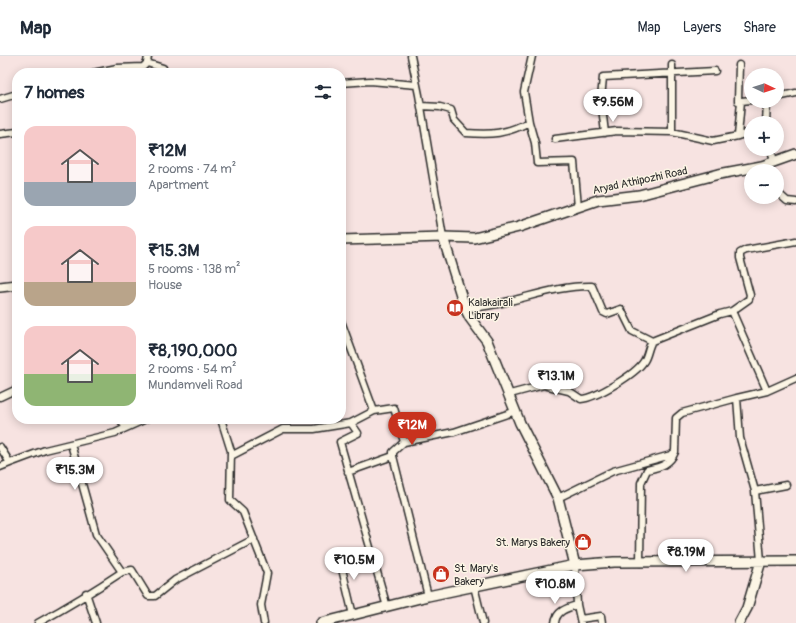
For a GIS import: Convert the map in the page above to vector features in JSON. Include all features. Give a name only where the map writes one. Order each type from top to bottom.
[{"type":"street","points":[[410,56],[421,106],[443,237],[465,308],[470,318],[487,341],[516,411],[558,498],[575,565],[576,605],[580,621],[601,616],[602,623]]},
{"type":"street","points":[[532,56],[524,92],[529,122],[536,143],[536,163],[574,162],[578,207]]},
{"type":"street","points":[[134,68],[143,67],[148,59],[163,68]]},
{"type":"street","points":[[672,65],[672,132]]},
{"type":"street","points":[[738,136],[741,101],[738,101],[739,65]]},
{"type":"street","points":[[605,133],[601,99],[603,77],[715,71]]},
{"type":"street","points":[[346,83],[370,81],[417,85]]},
{"type":"street","points":[[784,96],[796,93]]},
{"type":"street","points":[[0,99],[12,95]]},
{"type":"street","points":[[421,106],[440,107],[451,110],[454,120],[466,133],[491,135],[517,129],[529,122]]},
{"type":"street","points":[[555,140],[605,133],[672,132],[713,141],[744,134]]},
{"type":"street","points":[[0,134],[12,133]]},
{"type":"street","name":"Aryad Athipozhi Road","points":[[771,164],[796,154]]},
{"type":"street","points":[[773,156],[774,162]]},
{"type":"street","name":"Aryad Athipozhi Road","points":[[346,240],[443,237],[474,238],[493,234],[598,200],[639,195],[719,174],[744,171]]},
{"type":"street","points":[[784,198],[787,201],[796,202]]},
{"type":"street","points":[[510,394],[544,385],[569,391],[581,400],[594,396],[614,385],[644,361],[652,341],[720,314],[732,311],[749,299],[740,253],[746,250],[796,240]]},
{"type":"street","points":[[0,287],[12,286]]},
{"type":"street","points":[[465,308],[517,300],[576,286],[592,286],[603,312],[608,314],[621,309],[632,331],[652,341]]},
{"type":"street","points":[[732,311],[767,391]]},
{"type":"street","points":[[346,335],[374,411]]},
{"type":"street","points":[[640,563],[641,483],[647,470],[665,465],[672,458],[675,452],[676,418],[682,413],[767,391],[796,378]]},
{"type":"street","points":[[0,397],[12,391]]},
{"type":"street","points":[[737,398],[740,438],[755,491],[761,561],[747,608],[739,623]]},
{"type":"street","points":[[346,424],[351,423],[374,411],[394,408],[404,442]]},
{"type":"street","points":[[428,596],[393,452],[404,442],[454,432],[516,411]]},
{"type":"street","points":[[351,423],[358,433],[340,442],[387,607]]},
{"type":"street","points":[[123,424],[126,428]]},
{"type":"street","points":[[0,467],[45,450],[97,438],[135,424]]},
{"type":"street","points":[[222,424],[231,456],[230,500],[244,512],[267,573],[261,605],[264,623]]},
{"type":"street","points":[[231,456],[283,429],[314,429],[345,424]]},
{"type":"street","points":[[71,444],[96,534],[122,572]]},
{"type":"street","points":[[0,447],[10,463]]},
{"type":"street","points":[[558,498],[613,471],[670,455],[675,452]]},
{"type":"street","points":[[348,472],[393,456]]},
{"type":"street","points":[[755,491],[786,485]]},
{"type":"street","points":[[38,623],[122,572],[132,570],[148,596],[154,596],[175,580],[254,539]]},
{"type":"street","points":[[338,552],[353,615]]},
{"type":"street","points":[[321,623],[428,596],[575,565],[614,562],[796,561]]},
{"type":"street","points":[[474,586],[484,623]]},
{"type":"street","points":[[86,594],[96,623]]},
{"type":"street","points":[[555,623],[556,617],[564,609],[576,605]]},
{"type":"place","name":"Kalakairali Library","points":[[455,308]]},
{"type":"place","name":"St. Marys Bakery","points":[[583,542]]},
{"type":"place","name":"St. Mary's Bakery","points":[[441,574]]}]
